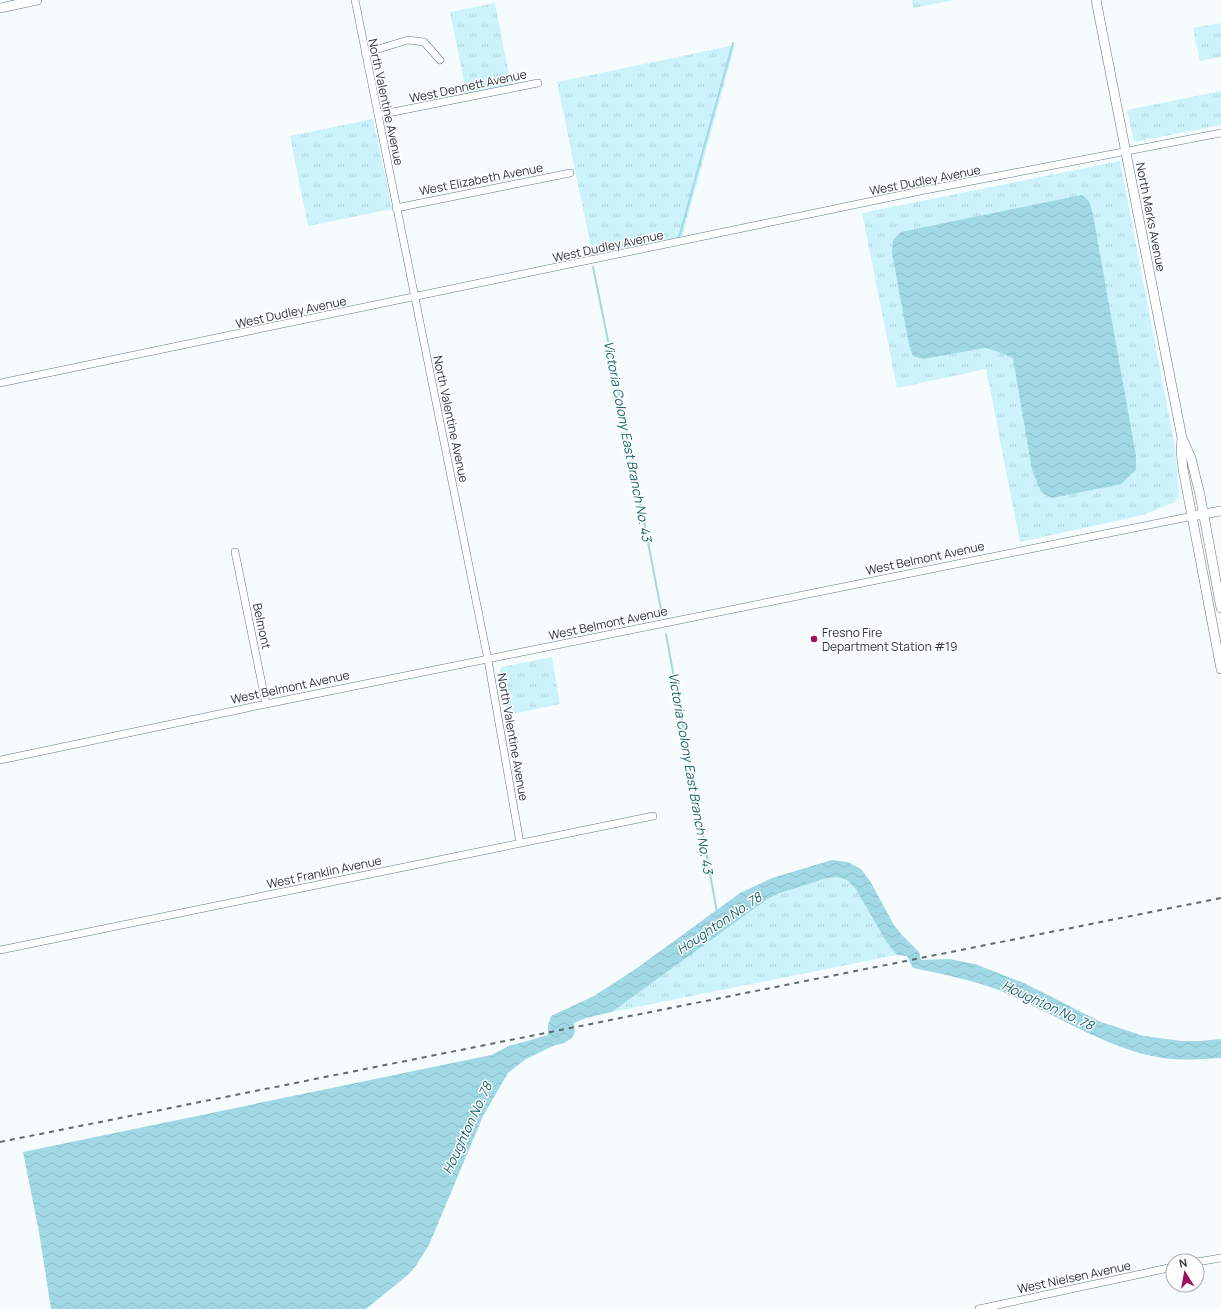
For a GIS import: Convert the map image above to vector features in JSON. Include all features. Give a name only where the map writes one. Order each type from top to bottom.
[{"type":"main road","points":[[0,8],[37,0]]},
{"type":"main road","name":"North Marks Avenue","points":[[1096,0],[1182,438],[1191,458],[1204,514],[1221,608]]},
{"type":"main road","name":"North Marks Avenue","points":[[1182,438],[1181,451],[1183,469],[1221,670]]},
{"type":"main road","name":"West Belmont Avenue","points":[[1193,516],[1221,511]]},
{"type":"street","name":"North Valentine Avenue","points":[[355,0],[488,660],[520,843]]},
{"type":"street","points":[[365,53],[408,40],[424,42],[440,60]]},
{"type":"street","name":"West Dennett Avenue","points":[[378,115],[538,83]]},
{"type":"street","name":"West Dudley Avenue","points":[[0,383],[415,298],[925,190],[1221,133]]},
{"type":"street","name":"West Elizabeth Avenue","points":[[396,208],[570,172]]},
{"type":"street","name":"West Belmont Avenue","points":[[0,760],[266,704],[1193,516]]},
{"type":"street","name":"Belmont","points":[[235,552],[266,704]]},
{"type":"street","name":"West Franklin Avenue","points":[[0,950],[653,816]]},
{"type":"street","points":[[1205,1261],[1221,1258]]},
{"type":"street","name":"West Nielsen Avenue","points":[[979,1309],[1165,1270]]},
{"type":"green space","points":[[912,0],[955,0],[913,8]]},
{"type":"green space","points":[[495,3],[512,91],[468,100],[450,12]]},
{"type":"green space","points":[[1221,23],[1221,57],[1200,61],[1193,28]]},
{"type":"green space","points":[[735,45],[682,238],[593,257],[557,82]]},
{"type":"green space","points":[[1221,91],[1221,125],[1134,142],[1127,110]]},
{"type":"green space","points":[[373,119],[392,209],[308,226],[290,136]]},
{"type":"green space","points":[[1120,161],[1175,447],[1179,495],[1175,502],[1143,515],[1020,542],[986,369],[897,388],[862,213]]},
{"type":"green space","points":[[552,657],[560,704],[508,715],[500,670],[502,667]]},
{"type":"green space","points":[[837,877],[847,880],[855,888],[886,941],[897,955],[612,1012],[766,900],[783,892],[819,880]]},
{"type":"water","points":[[1082,195],[1089,201],[1093,215],[1136,456],[1136,470],[1121,484],[1052,498],[1041,492],[1032,470],[1013,358],[985,348],[923,359],[913,356],[909,345],[892,253],[893,240],[901,232]]},
{"type":"water","name":"Houghton No. 78","points":[[832,860],[848,862],[861,869],[870,881],[894,925],[919,952],[921,960],[949,959],[975,964],[1024,983],[1101,1022],[1144,1036],[1182,1041],[1221,1039],[1221,1058],[1192,1060],[1163,1058],[1121,1047],[1100,1039],[1001,991],[968,980],[913,968],[907,956],[897,955],[886,941],[855,888],[847,880],[837,877],[824,879],[780,893],[766,900],[612,1012],[586,1018],[574,1023],[575,1032],[572,1038],[564,1043],[553,1046],[526,1059],[508,1073],[483,1116],[429,1245],[409,1274],[366,1309],[51,1309],[39,1232],[23,1152],[491,1055],[509,1046],[548,1035],[548,1026],[551,1016],[594,996],[637,968],[740,893],[772,878]]},
{"type":"waterway","name":"Victoria Colony East Branch No. 43","points":[[676,239],[680,234],[733,43]]},
{"type":"waterway","name":"Victoria Colony East Branch No. 43","points":[[593,267],[662,615]]},
{"type":"waterway","name":"Victoria Colony East Branch No. 43","points":[[666,634],[717,912]]},
{"type":"railway","points":[[0,1142],[1221,898]]},
{"type":"place","name":"Fresno Fire Department Station #19","points":[[814,639]]}]
